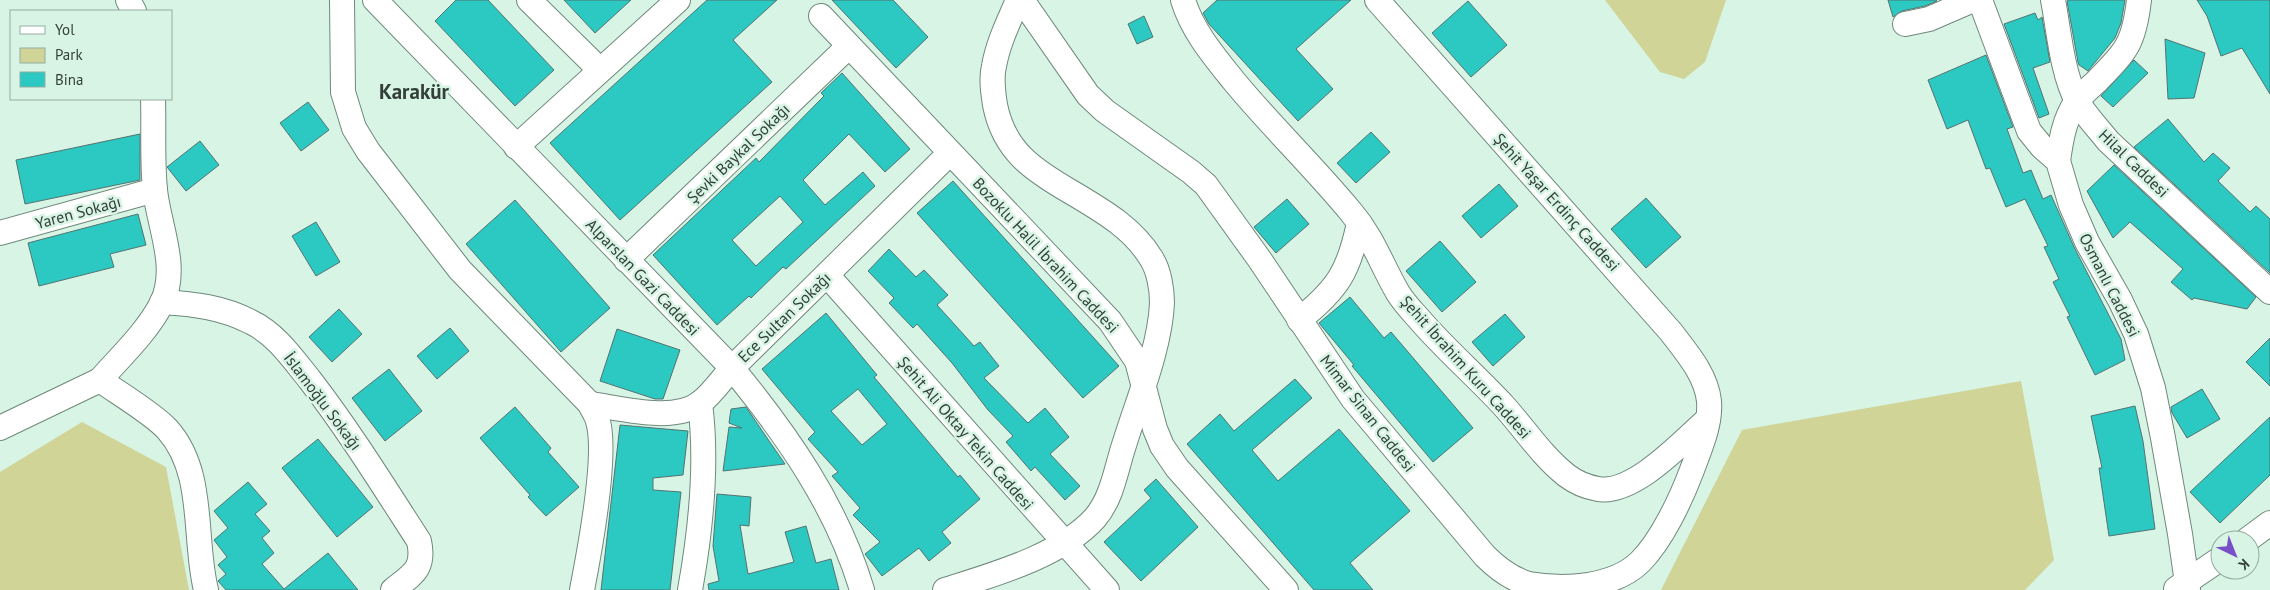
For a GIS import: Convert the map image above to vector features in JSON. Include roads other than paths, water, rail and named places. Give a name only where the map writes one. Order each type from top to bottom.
[{"type":"street","points":[[342,0],[344,92],[354,128],[368,151],[460,270],[590,404],[597,418],[600,447],[599,475],[582,590]]},
{"type":"street","name":"Alparslan Gazi Caddesi","points":[[374,0],[732,368],[760,402],[796,453],[822,496],[848,550],[862,590]]},
{"type":"street","points":[[530,0],[600,70]]},
{"type":"street","points":[[516,147],[678,0]]},
{"type":"street","points":[[945,590],[1024,562],[1082,530],[1095,517],[1108,498],[1124,443],[1145,386],[1162,303],[1160,284],[1153,260],[1139,241],[1122,225],[1044,176],[1022,158],[1008,141],[998,121],[992,92],[993,67],[1003,35],[1018,0]]},
{"type":"street","name":"Mimar Sinan Caddesi","points":[[1022,0],[1088,95],[1105,111],[1191,172],[1206,185],[1254,252],[1353,399],[1485,556],[1498,568],[1529,584],[1566,590],[1611,580],[1627,572],[1640,562],[1670,516],[1683,490],[1708,419]]},
{"type":"street","name":"Şehit İbrahim Kuru Caddesi","points":[[1183,0],[1198,33],[1212,54],[1245,94],[1359,222],[1380,254],[1398,294],[1450,353],[1502,404],[1551,462],[1568,476],[1582,485],[1599,489],[1612,489],[1633,480],[1666,456],[1708,419]]},
{"type":"street","name":"Şehit Yaşar Erdinç Caddesi","points":[[1377,0],[1671,332],[1705,382],[1709,400],[1708,419]]},
{"type":"street","points":[[1905,24],[1938,16],[1973,0]]},
{"type":"street","points":[[1980,0],[2030,131],[2042,148],[2058,161]]},
{"type":"street","name":"Hilal Caddesi","points":[[2052,0],[2068,76],[2077,101],[2108,141],[2270,292]]},
{"type":"street","points":[[2058,161],[2062,132],[2077,101],[2124,53],[2135,28],[2139,0]]},
{"type":"street","name":"Bozoklu Halil İbrahim Caddesi","points":[[821,16],[1110,321],[1137,361],[1155,429],[1162,446],[1177,468],[1286,590]]},
{"type":"street","name":"Şevki Baykal Sokağı","points":[[626,260],[849,46]]},
{"type":"street","points":[[0,428],[100,380],[149,324],[162,302],[168,284],[170,266],[156,190],[153,100]]},
{"type":"street","name":"Ece Sultan Sokağı","points":[[590,404],[658,413],[682,412],[700,403],[732,368],[950,153]]},
{"type":"street","name":"Osmanlı Caddesi","points":[[2058,161],[2071,205],[2083,233],[2136,334],[2151,380],[2177,516],[2183,587]]},
{"type":"street","name":"Yaren Sokağı","points":[[0,233],[156,190]]},
{"type":"street","points":[[1299,320],[1331,293],[1341,278],[1355,244],[1359,222]]},
{"type":"street","name":"Şehit Ali Oktay Tekin Caddesi","points":[[827,275],[1107,590]]},
{"type":"street","name":"İslamoğlu Sokağı","points":[[162,302],[207,305],[230,312],[252,322],[272,336],[292,357],[345,426],[419,542],[421,553],[417,570],[393,590]]},
{"type":"street","points":[[100,380],[166,428],[179,446],[187,463],[193,486],[206,590]]},
{"type":"street","points":[[690,590],[698,537],[704,464],[700,403]]},
{"type":"street","points":[[2183,587],[2210,567]]},
{"type":"district","name":"Karakür","points":[[414,91]]}]
